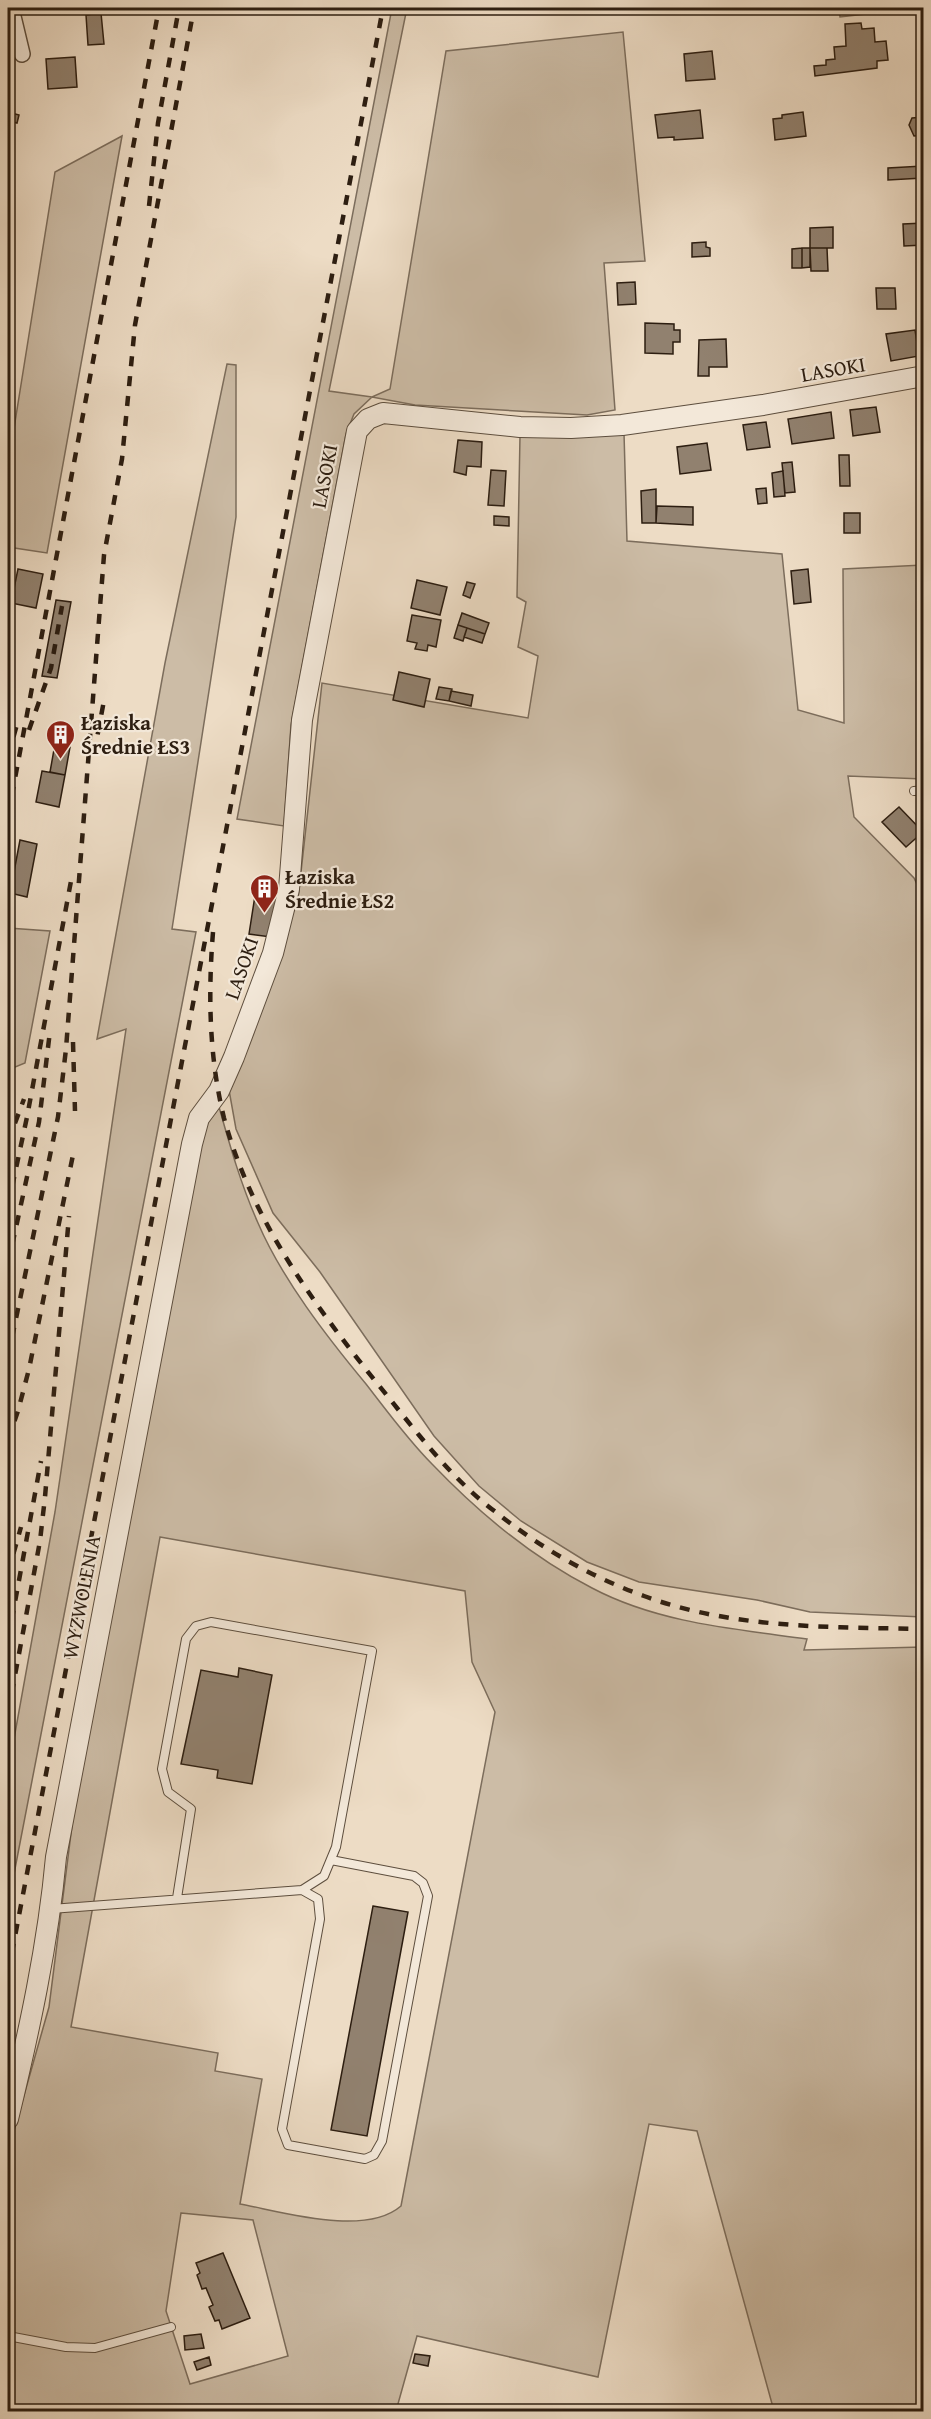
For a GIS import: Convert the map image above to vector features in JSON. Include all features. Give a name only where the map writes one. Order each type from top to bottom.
[{"type":"street","points":[[11,8],[22,54]]},
{"type":"street","name":"LASOKI","points":[[219,1091],[234,1058],[273,953],[289,889],[302,720],[357,431],[368,419],[383,413],[520,427],[571,428],[622,425],[763,405],[924,376]]},
{"type":"street","name":"WYZWOLENIA","points":[[8,2119],[28,2038],[51,1909],[56,1857],[192,1144],[199,1118],[219,1091]]},
{"type":"lane","points":[[914,791],[924,790]]},
{"type":"lane","points":[[51,1909],[303,1890],[324,1876],[336,1846],[372,1652],[211,1622],[196,1626],[186,1639],[162,1770],[168,1792],[191,1809],[177,1898]]},
{"type":"lane","points":[[303,1890],[318,1899],[320,1919],[282,2129],[288,2145],[365,2159],[374,2155],[382,2141],[428,1896],[423,1882],[414,1876],[331,1860]]},
{"type":"lane","points":[[8,2336],[66,2346],[95,2348],[171,2327]]},
{"type":"shaded area","points":[[392,8],[407,8],[329,391],[372,397],[354,414],[346,434],[291,725],[284,826],[237,819]]},
{"type":"shaded area","points":[[839,8],[920,8],[840,17]]},
{"type":"shaded area","points":[[623,32],[645,261],[604,263],[615,410],[587,415],[415,405],[372,397],[390,389],[446,51]]},
{"type":"shaded area","points":[[122,136],[47,553],[8,547],[8,466],[55,172]]},
{"type":"shaded area","points":[[227,364],[236,365],[236,517],[172,929],[196,932],[8,1905],[8,1772],[55,1512],[126,1029],[97,1039],[165,663]]},
{"type":"shaded area","points":[[624,433],[627,541],[782,554],[798,710],[844,723],[843,569],[923,565],[923,779],[848,776],[854,817],[914,878],[923,897],[923,1617],[810,1612],[757,1600],[639,1582],[587,1562],[521,1521],[479,1486],[434,1436],[320,1272],[273,1213],[236,1129],[229,1090],[298,899],[322,683],[528,718],[538,656],[518,647],[526,602],[517,597],[520,436]]},
{"type":"shaded area","points":[[8,928],[50,931],[25,1063],[8,1070]]},
{"type":"shaded area","points":[[219,1107],[241,1180],[258,1223],[292,1286],[321,1327],[423,1455],[507,1533],[549,1563],[592,1588],[617,1600],[670,1617],[725,1628],[807,1639],[804,1650],[923,1647],[923,2411],[774,2411],[697,2131],[649,2124],[598,2377],[417,2336],[396,2411],[8,2412],[8,2152],[49,2007],[74,1810],[189,1196],[207,1123]],"holes":[[[160,1537],[465,1591],[472,1662],[495,1712],[401,2206],[386,2215],[367,2220],[323,2220],[240,2204],[262,2079],[215,2071],[218,2053],[71,2027]],[[181,2213],[253,2220],[288,2356],[190,2384],[166,2311]]]},
{"type":"building","points":[[101,13],[104,44],[88,45],[86,15]]},
{"type":"building","points":[[861,23],[862,29],[874,28],[875,42],[886,41],[888,60],[877,61],[877,68],[815,76],[814,66],[826,65],[826,60],[835,59],[834,47],[846,46],[845,24]]},
{"type":"building","points":[[712,51],[715,79],[686,81],[684,54]]},
{"type":"building","points":[[75,57],[77,87],[48,89],[46,59]]},
{"type":"building","points":[[700,110],[703,138],[674,140],[674,137],[658,138],[655,115]]},
{"type":"building","points":[[8,112],[19,115],[17,123],[8,121]]},
{"type":"building","points":[[803,112],[806,136],[775,140],[773,119],[782,118],[782,115]]},
{"type":"building","points":[[924,117],[924,135],[914,136],[909,125],[912,118]]},
{"type":"building","points":[[923,166],[923,178],[888,180],[888,168]]},
{"type":"building","points":[[924,223],[924,245],[904,246],[903,224]]},
{"type":"building","points":[[833,227],[833,248],[810,248],[810,228]]},
{"type":"building","points":[[706,242],[706,247],[710,248],[710,256],[692,257],[692,243]]},
{"type":"building","points":[[802,248],[810,248],[810,267],[802,268]]},
{"type":"building","points":[[802,248],[802,268],[792,268],[792,249]]},
{"type":"building","points":[[810,248],[827,248],[828,271],[811,271]]},
{"type":"building","points":[[635,282],[636,304],[618,305],[617,283]]},
{"type":"building","points":[[876,288],[895,288],[896,309],[877,309]]},
{"type":"building","points":[[645,323],[674,324],[674,330],[680,330],[680,342],[673,342],[673,354],[645,353]]},
{"type":"building","points":[[915,330],[919,356],[891,361],[886,334]]},
{"type":"building","points":[[924,334],[924,349],[918,350],[916,335]]},
{"type":"building","points":[[726,339],[727,367],[709,367],[709,376],[698,376],[699,340]]},
{"type":"building","points":[[876,407],[880,432],[853,436],[850,410]]},
{"type":"building","points":[[831,412],[834,438],[792,444],[788,419]]},
{"type":"building","points":[[766,422],[770,447],[747,450],[743,425]]},
{"type":"building","points":[[458,440],[482,442],[481,467],[467,466],[466,475],[454,472]]},
{"type":"building","points":[[707,443],[711,470],[680,474],[677,447]]},
{"type":"building","points":[[839,455],[849,455],[850,486],[840,486]]},
{"type":"building","points":[[919,457],[924,457],[924,493],[921,493]]},
{"type":"building","points":[[792,462],[795,492],[785,493],[782,463]]},
{"type":"building","points":[[491,470],[506,471],[504,506],[488,505]]},
{"type":"building","points":[[783,471],[785,496],[774,497],[772,473]]},
{"type":"building","points":[[766,488],[767,503],[758,504],[756,489]]},
{"type":"building","points":[[656,489],[656,523],[642,523],[641,491]]},
{"type":"building","points":[[657,506],[693,507],[693,525],[656,523]]},
{"type":"building","points":[[844,513],[860,513],[860,533],[844,533]]},
{"type":"building","points":[[494,516],[509,517],[509,526],[494,525]]},
{"type":"building","points":[[18,569],[43,574],[36,608],[11,603]]},
{"type":"building","points":[[808,569],[811,602],[794,604],[791,571]]},
{"type":"building","points":[[417,580],[447,587],[440,615],[411,608]]},
{"type":"building","points":[[467,582],[475,584],[470,598],[463,595]]},
{"type":"building","points":[[56,600],[71,602],[57,678],[42,676]]},
{"type":"building","points":[[462,613],[489,623],[485,634],[458,625]]},
{"type":"building","points":[[412,615],[441,620],[436,647],[428,645],[427,651],[415,649],[417,643],[407,641]]},
{"type":"building","points":[[458,625],[467,628],[463,641],[454,638]]},
{"type":"building","points":[[467,628],[485,634],[482,643],[464,637]]},
{"type":"building","points":[[399,672],[430,679],[424,707],[393,700]]},
{"type":"building","points":[[439,687],[452,689],[449,701],[436,699]]},
{"type":"building","points":[[451,691],[473,695],[471,706],[449,701]]},
{"type":"building","name":"Łaziska Średnie ŁS3","points":[[55,744],[70,747],[65,775],[50,772]]},
{"type":"building","points":[[42,771],[65,775],[59,807],[36,802]]},
{"type":"building","points":[[899,807],[923,832],[906,847],[882,822]]},
{"type":"building","points":[[20,840],[37,844],[27,897],[10,893]]},
{"type":"building","name":"Łaziska Średnie ŁS2","points":[[256,889],[280,892],[271,937],[249,934]]},
{"type":"building","points":[[239,1668],[272,1675],[252,1784],[217,1778],[218,1770],[181,1764],[201,1670],[238,1677]]},
{"type":"building","points":[[373,1906],[408,1912],[367,2136],[331,2130]]},
{"type":"building","points":[[223,2253],[250,2318],[222,2329],[219,2320],[215,2321],[209,2307],[213,2305],[206,2288],[202,2289],[196,2263]]},
{"type":"building","points":[[201,2334],[204,2348],[185,2350],[184,2336]]},
{"type":"building","points":[[415,2354],[430,2356],[428,2366],[413,2363]]},
{"type":"building","points":[[209,2357],[211,2365],[197,2370],[194,2362]]},
{"type":"railway","points":[[8,816],[159,8]]},
{"type":"railway","points":[[149,206],[158,123],[179,8]]},
{"type":"railway","points":[[8,1357],[58,1117],[66,1049],[104,555],[122,459],[135,325],[194,8]]},
{"type":"railway","points":[[8,1973],[383,8]]},
{"type":"railway","points":[[29,730],[51,668],[62,606]]},
{"type":"railway","points":[[94,754],[105,695]]},
{"type":"railway","points":[[8,756],[18,721]]},
{"type":"railway","points":[[8,1206],[71,881]]},
{"type":"railway","points":[[213,932],[210,1002],[215,1072],[224,1118],[252,1195],[292,1266],[338,1333],[427,1444],[467,1488],[514,1526],[567,1561],[624,1588],[678,1607],[712,1615],[782,1624],[924,1629]]},
{"type":"railway","points":[[8,1264],[39,1122],[50,1031]]},
{"type":"railway","points":[[73,1042],[75,1111]]},
{"type":"railway","points":[[8,1142],[24,1099]]},
{"type":"railway","points":[[8,1440],[29,1369],[73,1155]]},
{"type":"railway","points":[[8,1713],[40,1541],[69,1216]]},
{"type":"railway","points":[[8,1640],[41,1461]]},
{"type":"railway","points":[[8,1573],[21,1527]]},
{"type":"place","name":"Łaziska Średnie ŁS3","points":[[60,760]]},
{"type":"place","name":"Łaziska Średnie ŁS2","points":[[264,914]]}]
